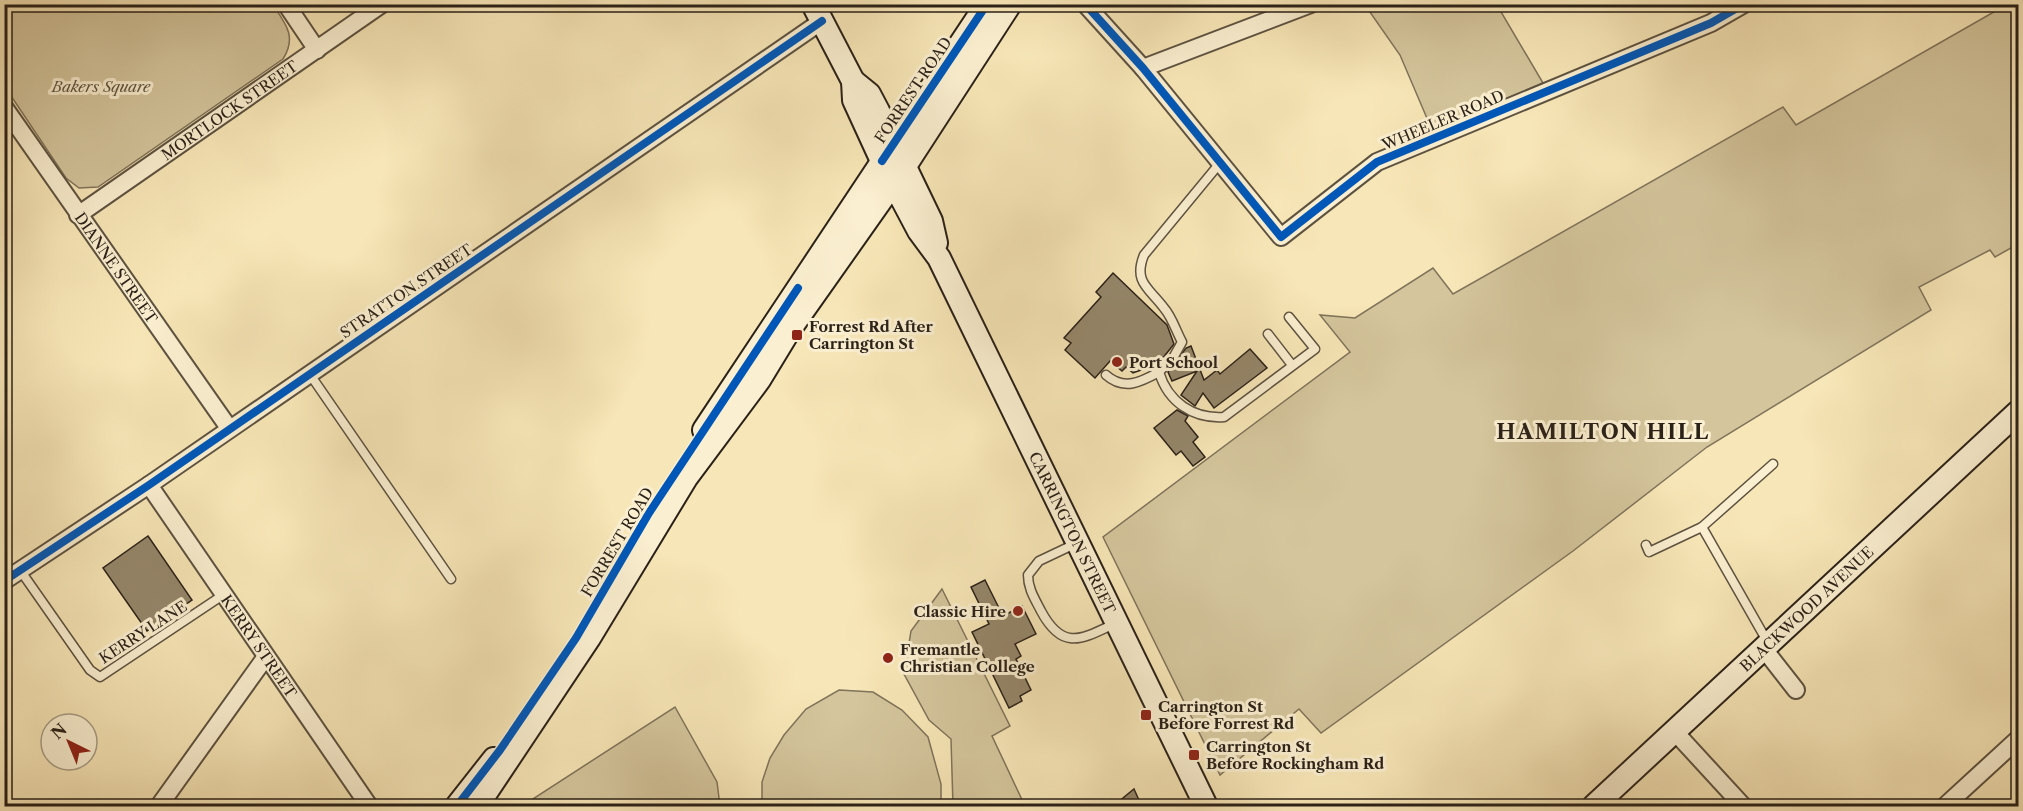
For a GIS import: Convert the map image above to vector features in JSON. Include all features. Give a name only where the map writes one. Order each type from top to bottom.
[{"type":"main road","name":"FORREST ROAD","points":[[457,807],[500,750],[576,638],[649,513],[987,4]]},
{"type":"main road","name":"FORREST ROAD","points":[[477,807],[589,638],[686,478],[759,380],[790,329],[899,175],[1010,4]]},
{"type":"main road","name":"CARRINGTON STREET","points":[[817,13],[853,81],[869,94],[888,152],[899,175],[932,221],[939,258],[1206,807]]},
{"type":"main road","name":"BLACKWOOD AVENUE","points":[[1594,807],[2019,412]]},
{"type":"street","points":[[286,4],[317,50]]},
{"type":"street","name":"MORTLOCK STREET","points":[[78,215],[382,4]]},
{"type":"street","name":"WHEELER ROAD","points":[[1085,4],[1143,68],[1281,237],[1377,162],[1711,23],[1744,4]]},
{"type":"street","points":[[1143,68],[1311,4]]},
{"type":"street","name":"STRATTON STREET","points":[[10,573],[149,485],[309,374],[817,13]]},
{"type":"street","name":"DIANNE STREET","points":[[4,107],[230,428]]},
{"type":"street","name":"KERRY STREET","points":[[149,485],[265,658],[369,807]]},
{"type":"street","points":[[1766,647],[1796,690]]},
{"type":"street","points":[[159,807],[265,658]]},
{"type":"street","points":[[1675,732],[1743,807]]},
{"type":"street","points":[[1945,807],[2019,739]]},
{"type":"lane","points":[[1106,375],[1114,382],[1125,384],[1141,382],[1159,372],[1173,358],[1182,342],[1166,310],[1139,276],[1139,267],[1144,255],[1220,163]]},
{"type":"lane","points":[[1159,372],[1163,387],[1172,400],[1211,418],[1224,417],[1315,349],[1289,317]]},
{"type":"lane","points":[[1268,334],[1292,365]]},
{"type":"lane","points":[[309,374],[451,579]]},
{"type":"lane","points":[[1646,546],[1649,552],[1702,527],[1773,464]]},
{"type":"lane","points":[[1702,527],[1766,647]]},
{"type":"lane","points":[[1078,543],[1040,561],[1028,575],[1028,585],[1049,626],[1068,639],[1082,639],[1116,623]]},
{"type":"lane","name":"KERRY LANE","points":[[10,573],[90,670],[100,676],[223,596]]},
{"type":"green space","name":"Bakers Square","points":[[4,5],[273,5],[286,25],[289,44],[283,59],[98,187],[79,188],[66,178],[5,87]]},
{"type":"green space","points":[[1365,5],[1497,5],[1543,83],[1432,130],[1400,55]]},
{"type":"green space","points":[[2006,5],[2018,5],[2018,244],[1995,257],[1990,250],[1919,287],[1931,310],[1707,447],[1573,551],[1321,733],[1299,709],[1220,775],[1103,537],[1350,352],[1320,315],[1355,318],[1433,268],[1453,294],[1783,107],[1796,125]]},
{"type":"green space","points":[[942,589],[1010,726],[992,736],[1025,806],[953,806],[951,739],[929,720],[904,674],[911,631]]},
{"type":"green space","points":[[839,690],[873,692],[902,710],[928,737],[941,784],[941,806],[762,806],[762,782],[770,758],[784,735],[806,709]]},
{"type":"green space","points":[[675,707],[717,782],[720,806],[522,806]]},
{"type":"building","points":[[1113,273],[1167,325],[1174,344],[1158,364],[1133,373],[1126,367],[1122,371],[1110,361],[1095,378],[1065,350],[1071,343],[1064,338],[1101,297],[1096,292]]},
{"type":"building","points":[[1191,346],[1204,380],[1217,370],[1220,374],[1250,349],[1267,368],[1214,408],[1203,393],[1195,406],[1181,395],[1197,371],[1172,381],[1168,372],[1186,348]]},
{"type":"building","points":[[1177,410],[1188,416],[1185,421],[1198,437],[1193,442],[1205,457],[1193,466],[1181,451],[1176,455],[1154,428]]},
{"type":"building","points":[[148,536],[192,600],[147,631],[103,568]]},
{"type":"building","points":[[985,580],[1003,616],[1022,606],[1036,634],[1015,644],[1021,656],[1016,659],[1031,690],[1020,696],[1022,701],[1009,708],[972,632],[989,624],[971,587]]},
{"type":"building","points":[[1134,789],[1142,807],[1112,807]]},
{"type":"cycle path","points":[[882,161],[987,4]]},
{"type":"cycle path","points":[[1085,4],[1143,68],[1281,237],[1377,162],[1711,23],[1744,4]]},
{"type":"cycle path","points":[[4,581],[149,485],[822,21]]},
{"type":"cycle path","points":[[457,806],[500,750],[576,638],[649,513],[798,288]]},
{"type":"place","name":"Forrest Rd After Carrington St","points":[[797,335]]},
{"type":"place","name":"Port School","points":[[1117,362]]},
{"type":"place","name":"Classic Hire","points":[[1018,611]]},
{"type":"place","name":"Fremantle Christian College","points":[[888,658]]},
{"type":"place","name":"Carrington St Before Forrest Rd","points":[[1146,715]]},
{"type":"place","name":"Carrington St Before Rockingham Rd","points":[[1194,755]]},
{"type":"district","name":"HAMILTON HILL","points":[[1603,431]]}]
